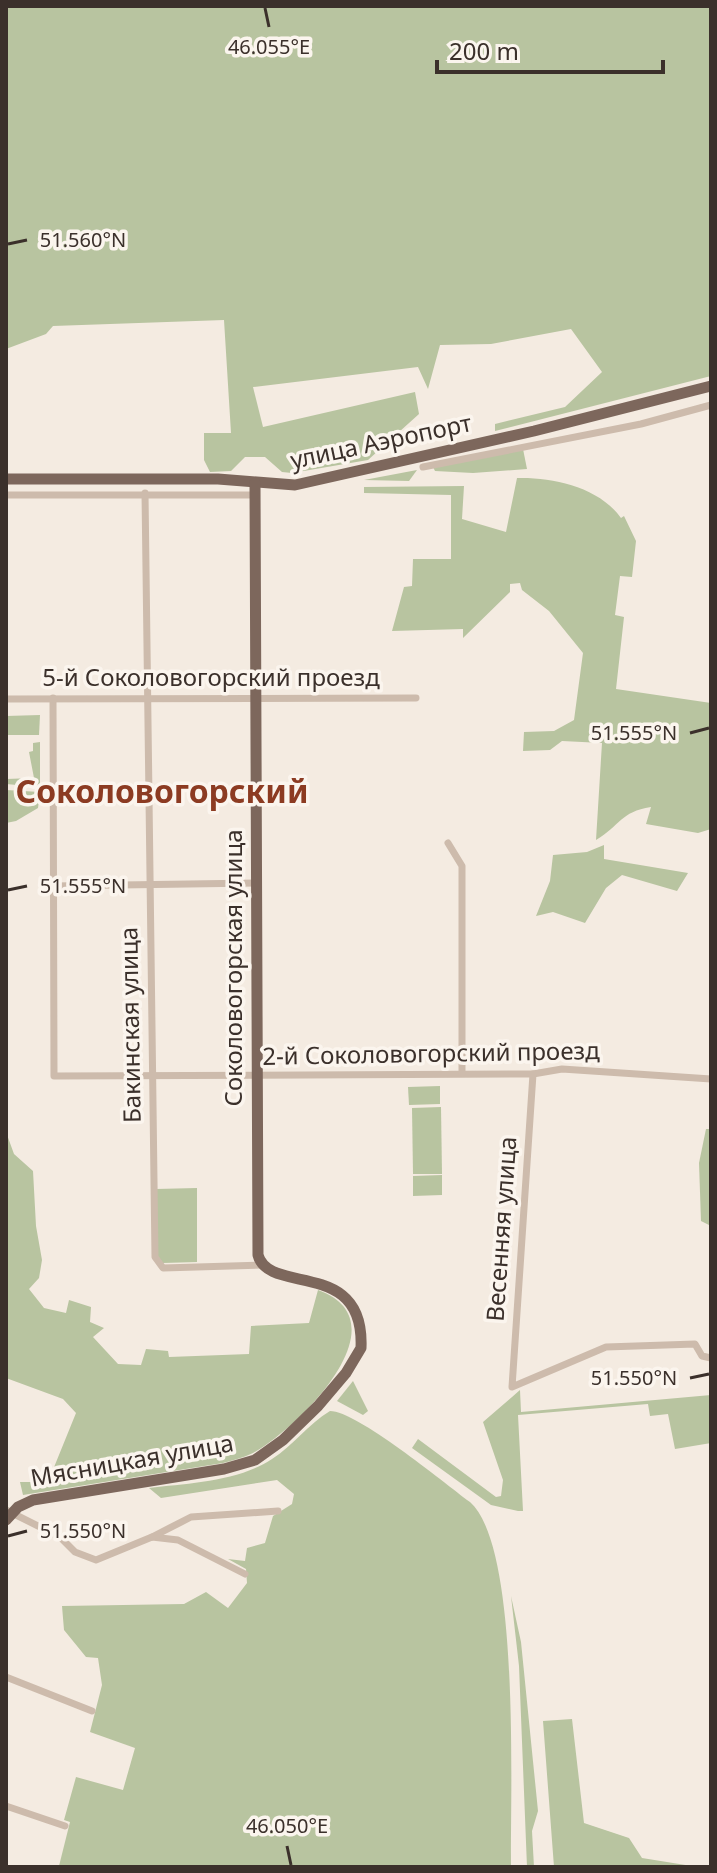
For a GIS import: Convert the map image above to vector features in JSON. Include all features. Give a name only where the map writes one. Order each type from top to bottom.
[{"type":"main road","name":"улица Аэропорт","points":[[6,479],[218,479],[255,489],[312,483],[711,386]]},
{"type":"main road","name":"Соколовогорская улица","points":[[255,489],[257,1075],[261,1263]]},
{"type":"main road","name":"Мясницкая улица","points":[[8,1515],[33,1500],[243,1464],[269,1451],[309,1415],[359,1355],[359,1324],[343,1295],[329,1286],[276,1273],[261,1263]]},
{"type":"street","points":[[423,467],[641,424],[711,405]]},
{"type":"street","points":[[6,495],[255,489]]},
{"type":"street","name":"Бакинская улица","points":[[145,493],[150,1075],[155,1257],[160,1267],[261,1263]]},
{"type":"street","points":[[53,698],[53,886],[256,883]]},
{"type":"street","name":"5-й Соколовогорский проезд","points":[[6,699],[416,698]]},
{"type":"street","points":[[448,843],[462,866],[462,1073]]},
{"type":"street","name":"2-й Соколовогорский проезд","points":[[53,886],[54,1076],[533,1074],[562,1069],[711,1079]]},
{"type":"street","name":"Весенняя улица","points":[[533,1074],[512,1387],[606,1347],[695,1344],[702,1356],[711,1358]]},
{"type":"street","points":[[8,1515],[60,1537],[75,1552],[96,1560],[191,1517],[278,1511]]},
{"type":"street","points":[[152,1537],[178,1540],[245,1574]]},
{"type":"street","points":[[6,1677],[92,1711]]},
{"type":"street","points":[[6,1806],[65,1826]]},
{"type":"green space","points":[[6,6],[711,6],[711,376],[495,431],[495,424],[565,407],[602,372],[571,329],[491,344],[440,345],[428,389],[418,367],[253,387],[263,427],[415,392],[419,414],[368,460],[292,473],[282,472],[265,457],[245,457],[231,471],[210,472],[204,460],[204,433],[231,433],[224,320],[53,326],[46,334],[6,349]]},
{"type":"green space","points":[[523,449],[527,469],[473,473],[435,471],[433,467]]},
{"type":"green space","points":[[417,470],[409,481],[364,480]]},
{"type":"green space","points":[[517,478],[545,479],[574,486],[601,499],[621,518],[624,516],[636,541],[632,577],[620,576],[615,615],[624,617],[616,689],[711,703],[711,829],[698,833],[646,824],[651,807],[633,812],[596,840],[602,743],[562,741],[550,750],[523,751],[524,732],[554,731],[574,720],[583,653],[549,611],[522,590],[520,583],[510,584],[510,592],[463,638],[463,629],[392,631],[404,587],[412,586],[413,559],[451,559],[451,495],[364,493],[364,487],[464,486],[462,519],[506,532]]},
{"type":"green space","points":[[40,715],[39,735],[6,735],[6,716]]},
{"type":"green space","points":[[40,742],[40,787],[6,784],[6,779],[34,778],[29,752],[33,751],[33,743]]},
{"type":"green space","points":[[6,790],[40,792],[38,808],[16,821],[6,823]]},
{"type":"green space","points":[[604,845],[604,859],[688,873],[677,891],[622,875],[606,888],[585,923],[553,912],[536,916],[550,881],[553,855],[587,852]]},
{"type":"green space","points":[[440,1086],[440,1104],[409,1105],[408,1087]]},
{"type":"green space","points":[[441,1107],[442,1174],[413,1174],[412,1108]]},
{"type":"green space","points":[[706,1129],[711,1129],[711,1226],[701,1221],[699,1163]]},
{"type":"green space","points":[[6,1132],[14,1154],[33,1171],[36,1226],[42,1260],[39,1278],[29,1289],[44,1308],[66,1313],[69,1300],[91,1307],[90,1322],[104,1328],[93,1337],[118,1364],[141,1365],[146,1349],[168,1351],[169,1357],[249,1354],[251,1326],[309,1323],[318,1290],[343,1305],[351,1326],[348,1350],[335,1375],[316,1400],[272,1441],[242,1458],[23,1495],[20,1482],[48,1482],[76,1413],[63,1399],[6,1378]]},
{"type":"green space","points":[[442,1175],[442,1195],[413,1196],[413,1176]]},
{"type":"green space","points":[[197,1188],[197,1262],[163,1263],[157,1256],[156,1189]]},
{"type":"green space","points":[[353,1381],[368,1411],[363,1415],[337,1401]]},
{"type":"green space","points":[[520,1390],[521,1412],[711,1395],[711,1443],[675,1449],[668,1414],[650,1416],[648,1404],[518,1415],[523,1511],[491,1505],[412,1448],[418,1439],[496,1497],[501,1496],[503,1480],[483,1422]]},
{"type":"green space","points":[[330,1411],[359,1422],[421,1464],[470,1502],[486,1528],[498,1568],[505,1618],[511,1731],[511,1867],[59,1866],[70,1822],[64,1820],[76,1777],[123,1790],[135,1748],[90,1732],[102,1685],[98,1658],[86,1657],[64,1630],[62,1606],[184,1604],[206,1592],[228,1608],[247,1583],[246,1569],[228,1559],[245,1561],[247,1548],[265,1543],[273,1516],[292,1504],[294,1494],[277,1480],[161,1498],[149,1488],[244,1473],[280,1454]]},
{"type":"green space","points":[[511,1596],[521,1642],[538,1811],[532,1831],[534,1867],[527,1867],[519,1666]]},
{"type":"green space","points":[[572,1719],[584,1823],[629,1838],[642,1858],[698,1867],[554,1867],[543,1721]]},
{"type":"district","name":"Соколовогорский","points":[[162,792]]}]
